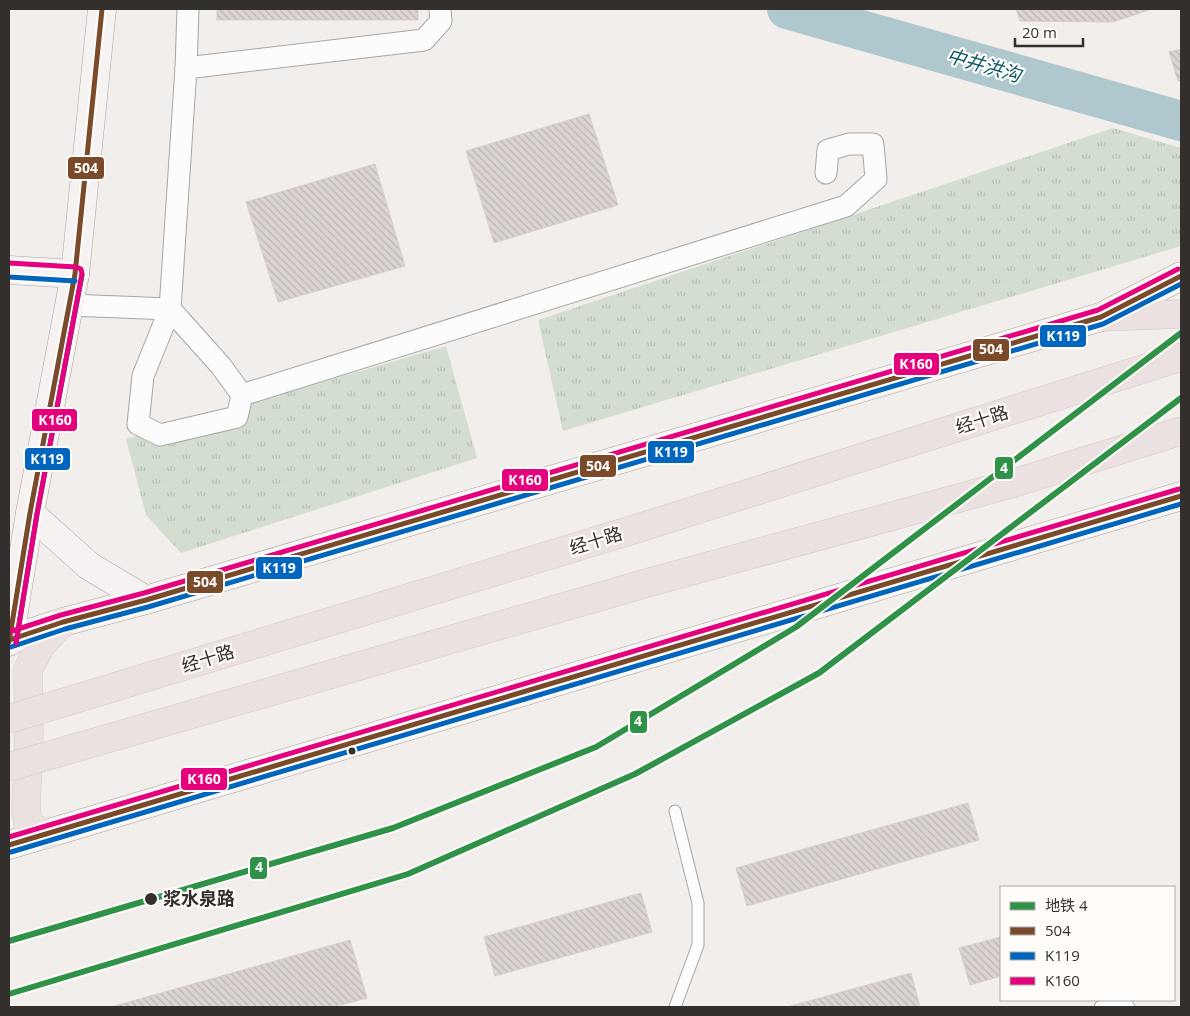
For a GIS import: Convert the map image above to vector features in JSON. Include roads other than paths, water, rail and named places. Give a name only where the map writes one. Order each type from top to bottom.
[{"type":"highway","points":[[1101,316],[1181,314]]},
{"type":"highway","name":"经十路","points":[[9,719],[629,531],[1181,357]]},
{"type":"highway","points":[[9,767],[654,581],[1014,483],[1181,431]]},
{"type":"highway","points":[[46,835],[28,824],[26,807],[29,733],[28,669],[42,644],[63,622]]},
{"type":"main road","points":[[102,9],[76,274],[30,513],[9,641],[63,622],[146,600],[1101,316],[1181,276]]},
{"type":"main road","points":[[9,270],[76,274]]},
{"type":"main road","points":[[9,845],[1181,496]]},
{"type":"main road","points":[[30,513],[89,566],[146,600]]},
{"type":"street","points":[[69,304],[170,309],[221,366],[242,395],[237,417],[160,435],[138,424],[143,376],[170,309],[186,68],[188,9]]},
{"type":"street","points":[[186,68],[424,40],[441,21],[440,9]]},
{"type":"street","points":[[242,395],[846,206],[876,179],[873,144],[849,144],[828,150],[826,173]]},
{"type":"lane","points":[[675,811],[698,903],[698,945],[675,1007]]},
{"type":"lane","points":[[1100,1007],[1119,1001]]},
{"type":"waterway","name":"中井洪沟","points":[[787,9],[1181,121]]},
{"type":"metro line","name":"4","points":[[9,941],[393,828],[596,747],[796,627],[1181,333]]},
{"type":"metro line","name":"4","points":[[9,994],[408,874],[635,774],[819,673],[1181,398]]},
{"type":"place","name":"浆水泉路","points":[[151,899]]}]
